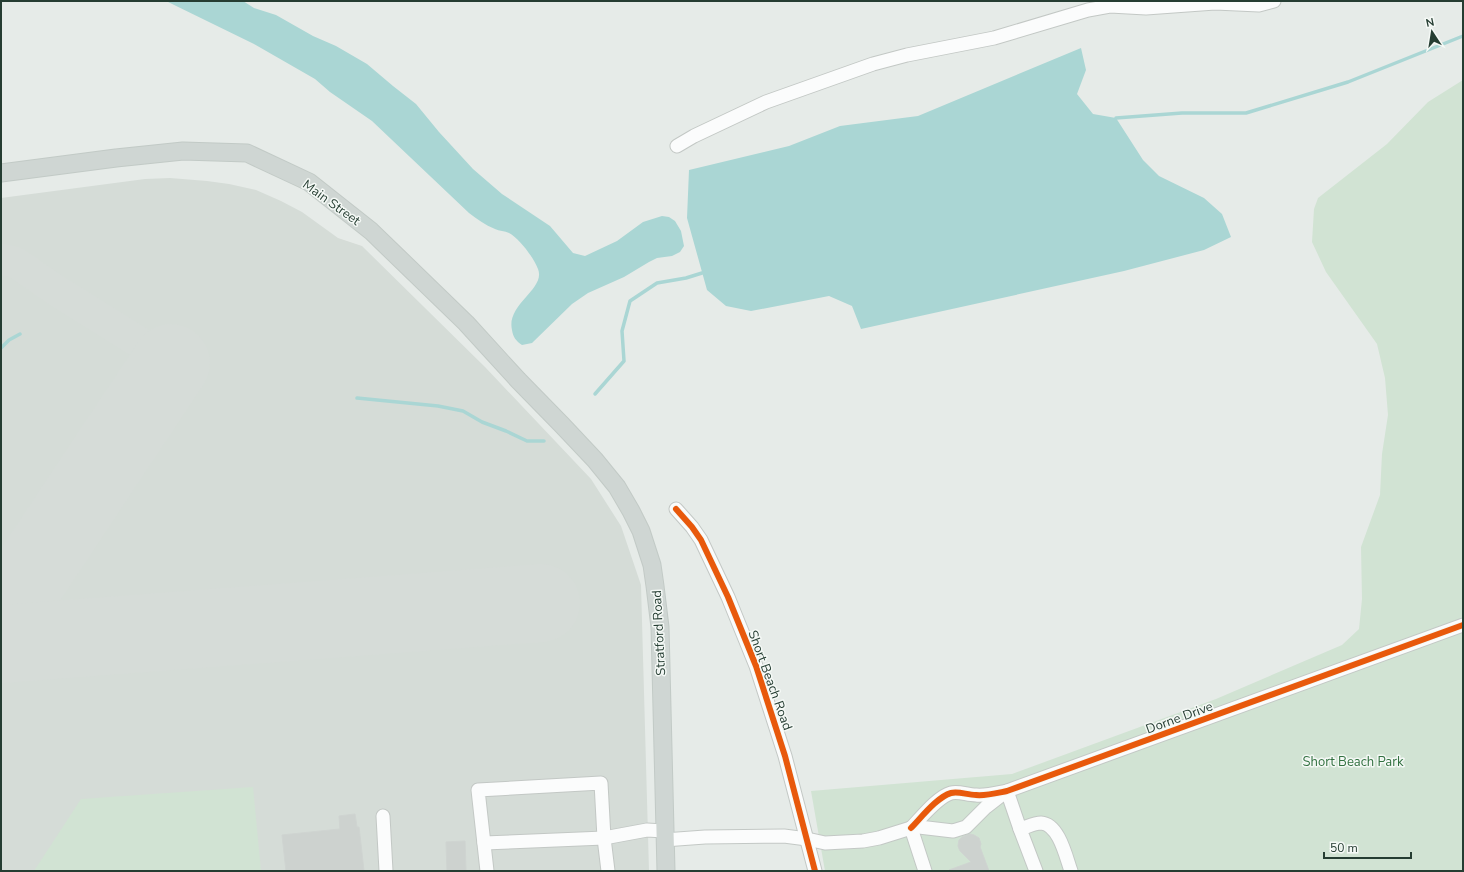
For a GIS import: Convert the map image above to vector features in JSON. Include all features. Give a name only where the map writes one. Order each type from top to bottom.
[{"type":"main road","name":"Main Street","points":[[1,173],[183,151],[247,154],[309,182],[371,231],[466,323],[562,425]]},
{"type":"main road","name":"Stratford Road","points":[[562,425],[595,460],[617,487],[641,531],[652,565],[656,586],[660,627],[666,871]]},
{"type":"street","points":[[677,146],[707,129],[766,102],[873,64],[906,55],[994,38],[1088,10],[1110,6],[1146,8],[1216,3],[1259,5],[1274,1]]},
{"type":"street","name":"Short Beach Road","points":[[676,509],[701,540],[728,598],[756,666],[786,756],[815,871]]},
{"type":"street","name":"Dorne Drive","points":[[911,828],[946,795],[956,792],[974,795],[1007,792],[1463,624]]},
{"type":"street","points":[[487,871],[478,790],[601,783],[604,838],[608,871]]},
{"type":"street","points":[[1007,792],[1036,871]]},
{"type":"street","name":"Dorne Drive","points":[[807,839],[825,843],[863,841],[879,838],[911,828],[926,827],[948,831],[961,829],[970,824],[986,807],[1007,792]]},
{"type":"street","points":[[383,816],[386,871]]},
{"type":"street","points":[[1020,829],[1041,823],[1052,828],[1057,834],[1071,871]]},
{"type":"street","points":[[911,828],[925,871]]},
{"type":"street","points":[[484,843],[604,838],[647,830],[664,835],[784,836],[807,839]]},
{"type":"shaded area","points":[[170,178],[229,184],[256,190],[302,212],[338,238],[362,246],[485,367],[591,479],[621,526],[641,585],[649,871],[1,871],[1,198],[145,179]]},
{"type":"green space","name":"Short Beach Park","points":[[1463,80],[1463,871],[825,871],[811,791],[1012,774],[1216,699],[1342,645],[1359,629],[1362,599],[1361,547],[1380,495],[1382,454],[1388,415],[1385,378],[1377,344],[1326,272],[1312,242],[1314,209],[1318,198],[1387,144],[1428,102]]},
{"type":"green space","points":[[253,787],[261,871],[34,871],[81,799]]},
{"type":"water","points":[[166,1],[243,1],[254,8],[276,15],[367,64],[416,104],[473,169],[502,194],[550,226],[573,253],[585,256],[617,241],[643,222],[662,216],[669,217],[675,221],[681,231],[684,246],[680,252],[672,256],[657,258],[624,277],[588,293],[572,304],[532,343],[522,345],[513,335],[512,321],[515,312],[532,290],[539,276],[538,269],[533,259],[517,239],[509,233],[488,226],[469,213],[372,121],[330,92],[315,79],[254,44]]},
{"type":"water","points":[[1081,48],[1086,70],[1077,94],[1093,114],[1116,118],[1143,160],[1159,176],[1204,198],[1222,214],[1231,237],[1204,250],[1124,271],[861,329],[852,306],[829,296],[751,311],[726,306],[707,290],[687,218],[689,170],[789,146],[840,126],[918,116]]},
{"type":"building","points":[[355,814],[357,827],[359,827],[364,871],[286,871],[282,835],[340,829],[339,816]]},
{"type":"building","points":[[970,834],[979,838],[981,844],[980,847],[989,871],[949,871],[971,862],[960,851],[958,846],[959,840],[962,837]]},
{"type":"building","points":[[465,841],[466,871],[447,871],[446,842]]},
{"type":"waterway","points":[[1116,118],[1182,113],[1246,113],[1348,82],[1463,36]]},
{"type":"waterway","points":[[595,394],[624,361],[622,331],[630,301],[657,283],[686,278],[702,273]]},
{"type":"waterway","points":[[1,348],[9,340],[20,334]]},
{"type":"waterway","points":[[357,398],[438,406],[463,411],[482,422],[527,441],[544,441]]},
{"type":"taxiway","points":[[1,259],[15,262],[57,291],[145,346],[153,362],[152,391]]},
{"type":"runway","points":[[1,619],[171,363]]},
{"type":"runway","points":[[1,644],[541,603]]},
{"type":"cycle path","points":[[676,509],[701,540],[728,597],[756,666],[785,756],[815,871]]},
{"type":"cycle path","points":[[911,828],[935,803],[951,793],[957,792],[973,795],[984,795],[1007,791],[1463,625]]}]
